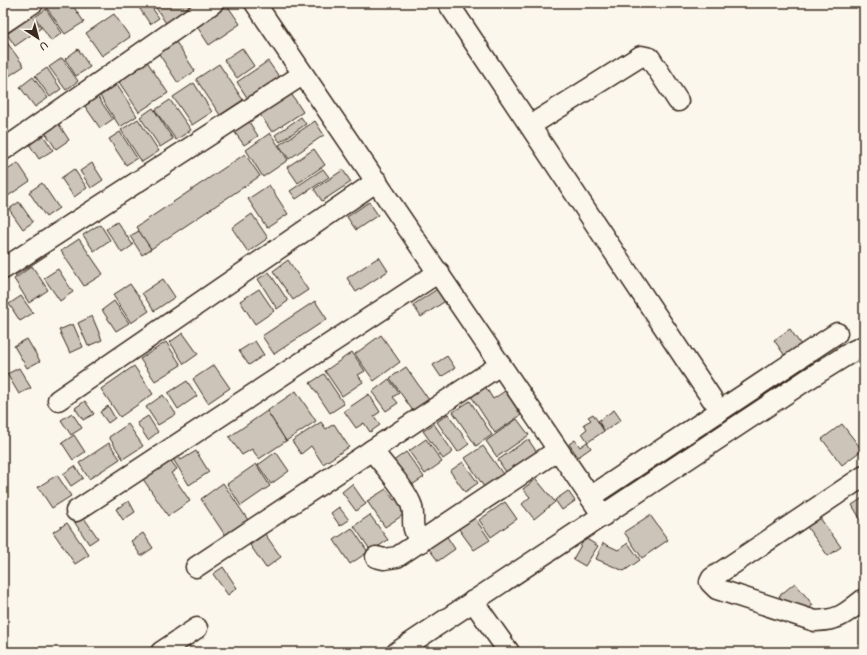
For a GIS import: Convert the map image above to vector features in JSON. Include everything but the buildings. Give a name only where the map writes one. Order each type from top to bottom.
[{"type":"street","points":[[3,23],[33,3]]},
{"type":"street","points":[[3,150],[213,3]]},
{"type":"street","points":[[254,3],[302,75],[439,272],[500,365],[603,516]]},
{"type":"street","points":[[448,3],[531,125],[712,399]]},
{"type":"street","points":[[531,125],[640,56],[650,58],[678,101]]},
{"type":"street","points":[[3,269],[302,75]]},
{"type":"street","points":[[58,400],[377,181]]},
{"type":"street","points":[[76,511],[439,272]]},
{"type":"street","points":[[590,497],[837,333]]},
{"type":"street","points":[[397,652],[805,381],[853,351],[864,346]]},
{"type":"street","points":[[196,567],[500,365]]},
{"type":"street","points":[[372,450],[388,472],[397,481],[410,502],[413,509],[413,529],[421,542]]},
{"type":"street","points":[[376,557],[384,559],[397,557],[558,450]]},
{"type":"street","points":[[864,476],[712,578],[710,582],[717,589],[815,621],[841,617],[864,599]]},
{"type":"street","points":[[473,601],[508,652]]},
{"type":"street","points":[[161,652],[197,628]]}]
